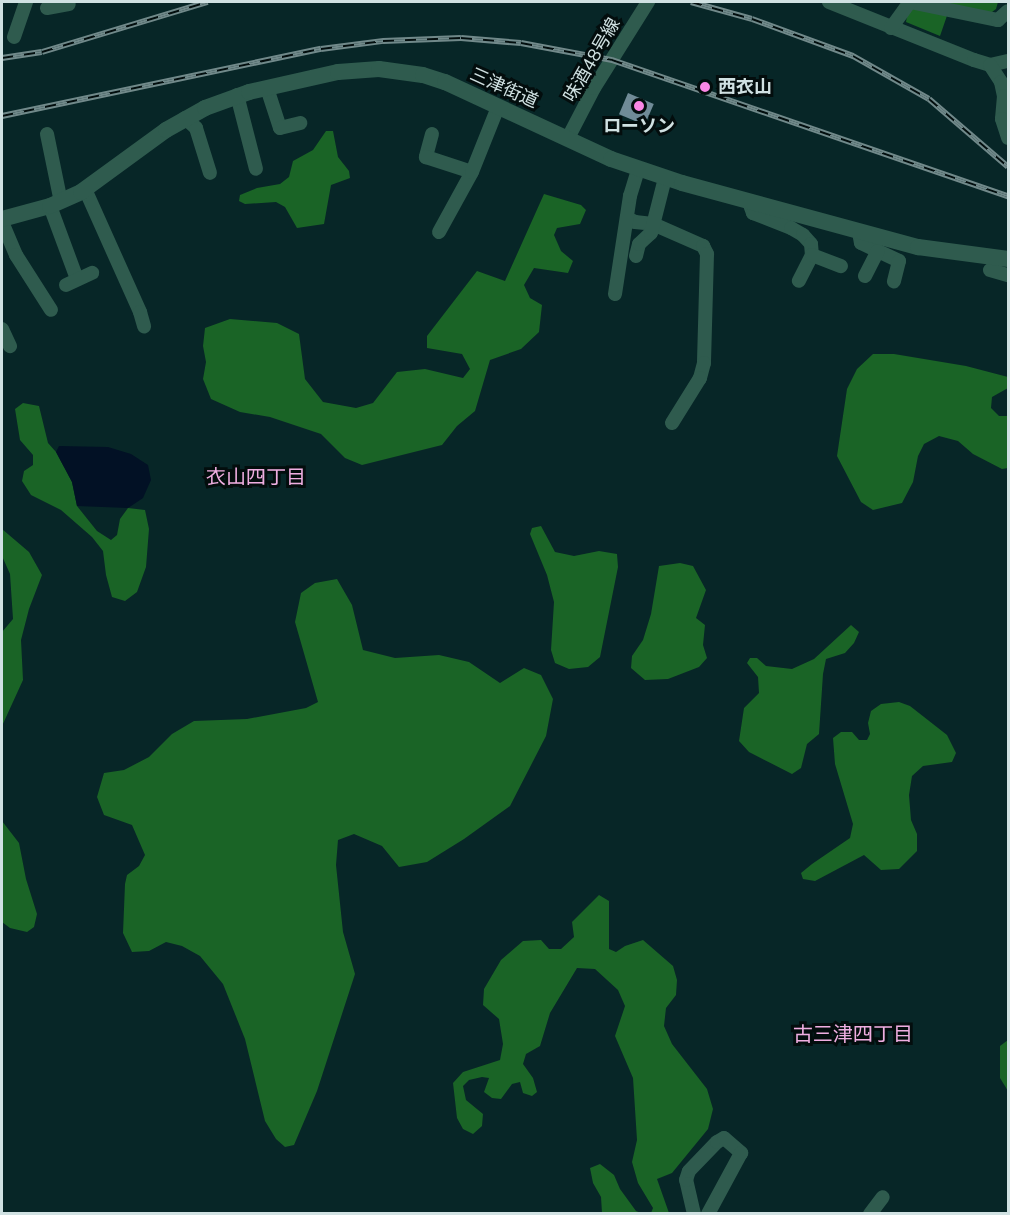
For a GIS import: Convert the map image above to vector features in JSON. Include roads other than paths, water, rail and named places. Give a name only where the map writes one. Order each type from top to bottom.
[{"type":"street","points":[[14,37],[26,2]]},
{"type":"street","name":"味酒48号線","points":[[568,138],[594,88],[648,2]]},
{"type":"street","points":[[829,2],[990,65],[1008,61]]},
{"type":"street","points":[[891,28],[910,2],[998,20],[1008,8]]},
{"type":"street","points":[[990,65],[1001,82],[1006,103],[1003,130],[1008,138]]},
{"type":"street","name":"三津街道","points":[[2,220],[56,204],[85,189],[185,118],[237,96],[338,72],[379,69],[423,75],[638,169],[665,178],[918,247],[1008,259]]},
{"type":"street","points":[[267,88],[280,128],[300,123]]},
{"type":"street","points":[[237,96],[256,169]]},
{"type":"street","points":[[439,232],[472,172],[498,107]]},
{"type":"street","points":[[185,118],[196,128],[210,173]]},
{"type":"street","points":[[47,134],[56,204],[72,282],[92,273]]},
{"type":"street","points":[[432,134],[426,157],[472,172]]},
{"type":"street","points":[[615,294],[627,218],[638,169]]},
{"type":"street","points":[[636,256],[639,244],[651,233],[665,178]]},
{"type":"street","points":[[85,189],[140,312],[144,326]]},
{"type":"street","points":[[749,202],[753,213],[803,234],[811,244],[812,255],[799,281]]},
{"type":"street","points":[[627,218],[635,222],[653,224],[703,246],[707,254],[704,363],[700,378],[672,423]]},
{"type":"street","points":[[2,220],[16,255],[51,310]]},
{"type":"street","points":[[860,232],[861,243],[898,261],[894,281]]},
{"type":"street","points":[[866,276],[878,251]]},
{"type":"street","points":[[812,255],[841,266]]},
{"type":"street","points":[[990,270],[1008,276]]},
{"type":"street","points":[[2,329],[10,346]]},
{"type":"street","points":[[694,1214],[686,1180],[689,1171],[717,1142],[724,1138],[741,1153],[708,1214]]},
{"type":"street","points":[[870,1214],[883,1197]]},
{"type":"water","points":[[59,446],[108,447],[131,454],[148,465],[151,480],[143,498],[128,508],[77,506],[72,482],[56,452]]},
{"type":"railway","points":[[2,58],[42,52],[208,2]]},
{"type":"railway","points":[[691,2],[752,19],[853,56],[929,99],[1008,167]]},
{"type":"railway","points":[[2,116],[321,49],[383,41],[461,38],[521,43],[612,60],[1008,196]]},
{"type":"place","name":"西衣山","points":[[705,87]]},
{"type":"place","name":"ローソン","points":[[639,106]]},
{"type":"district","name":"衣山四丁目","points":[[256,477]]},
{"type":"district","name":"古三津四丁目","points":[[853,1034]]}]
